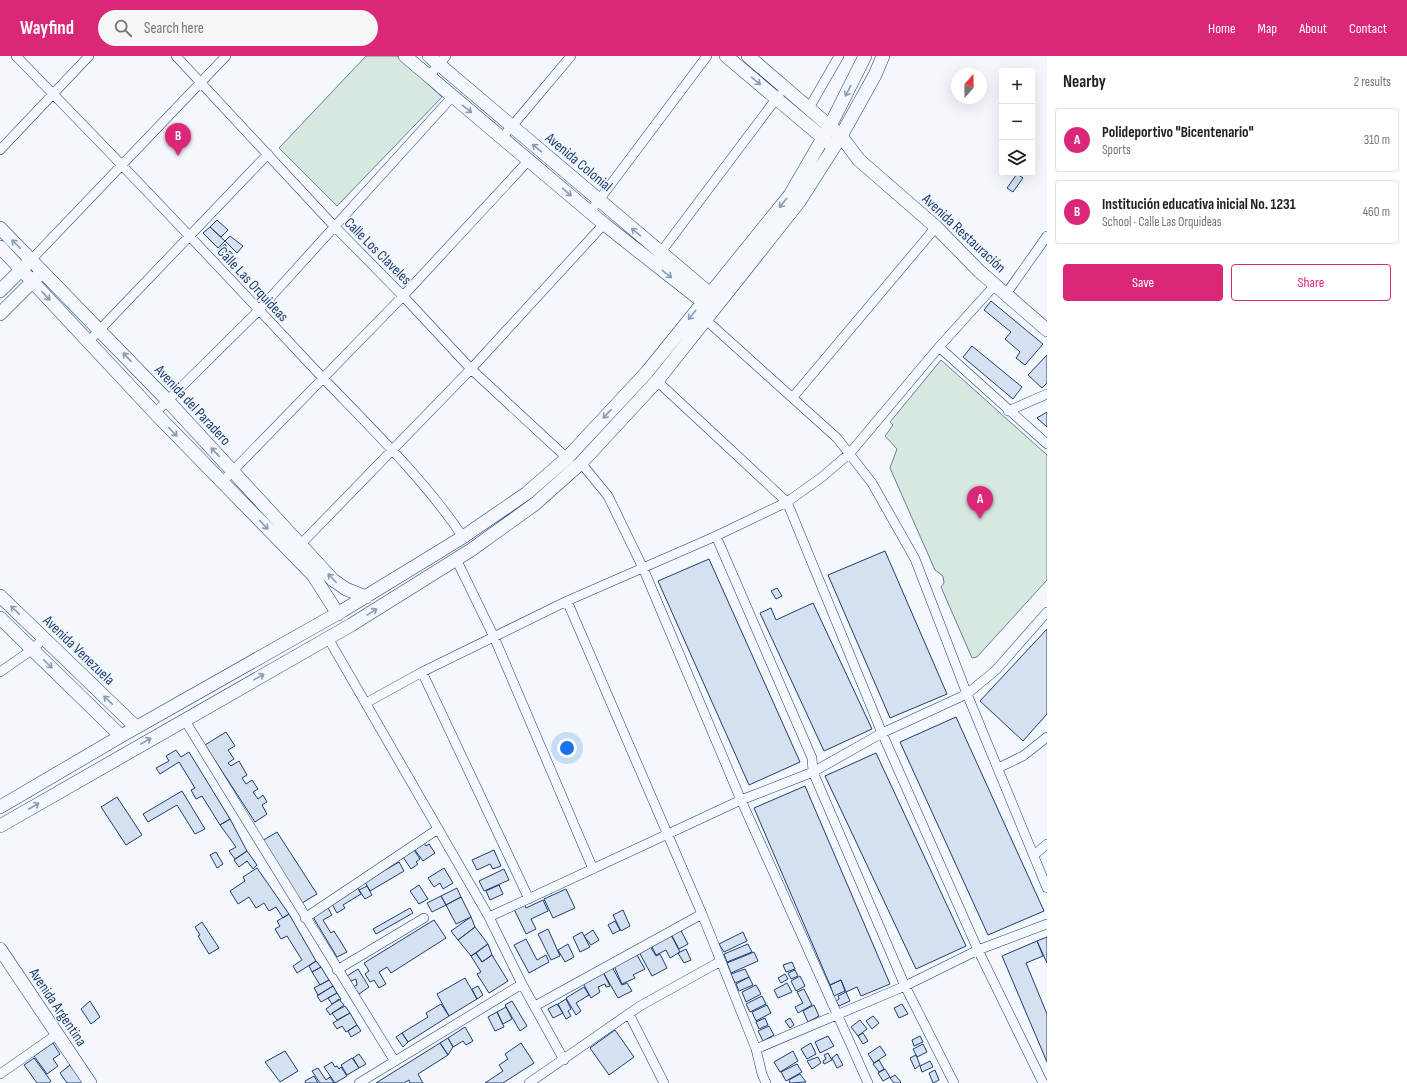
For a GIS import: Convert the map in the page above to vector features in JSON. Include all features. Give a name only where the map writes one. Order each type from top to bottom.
[{"type":"street","name":"Calle Las Orquideas","points":[[16,56],[123,165],[391,451],[447,514],[462,537]]},
{"type":"street","points":[[0,150],[89,56]]},
{"type":"street","name":"Calle Los Claveles","points":[[176,56],[202,82],[334,226],[403,296],[471,369],[567,458]]},
{"type":"street","points":[[0,291],[123,165],[226,56]]},
{"type":"street","points":[[405,56],[604,224],[706,298]]},
{"type":"street","name":"Avenida Colonial","points":[[429,56],[443,60],[512,126],[660,252],[706,298]]},
{"type":"street","points":[[502,138],[571,56]]},
{"type":"street","points":[[590,212],[708,56]]},
{"type":"street","name":"Avenida Restauración","points":[[726,56],[835,148],[859,160]]},
{"type":"street","name":"Avenida Restauración","points":[[748,56],[842,136],[859,160],[936,227],[979,271],[1047,330]]},
{"type":"street","points":[[809,108],[839,56]]},
{"type":"street","points":[[0,807],[136,727],[366,597],[462,537],[526,493],[567,458],[647,372],[790,195],[830,126],[865,56]]},
{"type":"street","points":[[0,826],[184,719],[351,626],[456,559],[535,504],[581,463],[657,381],[799,202],[842,136],[875,75],[882,56]]},
{"type":"street","points":[[429,76],[443,60]]},
{"type":"street","points":[[660,252],[785,88]]},
{"type":"street","points":[[155,413],[259,310],[452,97]]},
{"type":"street","points":[[89,341],[268,154]]},
{"type":"street","points":[[222,482],[403,296],[529,160]]},
{"type":"street","points":[[301,544],[471,369],[604,224]]},
{"type":"street","points":[[793,397],[936,227]]},
{"type":"street","name":"Avenida del Paradero","points":[[0,228],[101,330],[234,471],[333,580],[346,589],[366,597]]},
{"type":"street","points":[[1006,294],[1047,236]]},
{"type":"street","points":[[0,247],[155,413],[312,575],[351,626]]},
{"type":"street","points":[[0,314],[43,272]]},
{"type":"street","points":[[366,703],[422,672],[567,601],[716,536],[787,502],[822,477],[850,453],[939,347],[995,285]]},
{"type":"street","points":[[706,320],[837,438],[872,483],[915,558],[967,694],[1047,888]]},
{"type":"street","points":[[939,347],[1047,444]]},
{"type":"street","points":[[657,381],[787,502],[882,733],[978,950],[1043,1083]]},
{"type":"street","points":[[1008,410],[1047,394]]},
{"type":"street","points":[[581,463],[608,496],[643,568],[741,800],[868,1083]]},
{"type":"street","points":[[716,536],[812,758],[814,772],[905,986],[954,1083]]},
{"type":"street","points":[[456,559],[494,637],[593,869]]},
{"type":"street","name":"Avenida Venezuela","points":[[0,596],[136,727]]},
{"type":"street","points":[[567,601],[702,914],[756,1049],[762,1074],[766,1083]]},
{"type":"street","points":[[489,917],[667,833],[741,800],[814,772],[882,733],[967,694],[996,670],[1047,612]]},
{"type":"street","points":[[0,618],[121,736]]},
{"type":"street","points":[[0,672],[33,649],[44,638]]},
{"type":"street","points":[[328,638],[489,917],[522,984],[564,1060]]},
{"type":"street","points":[[422,672],[529,899]]},
{"type":"street","points":[[184,719],[337,970],[394,1060]]},
{"type":"street","points":[[998,768],[1023,756],[1047,738]]},
{"type":"street","points":[[305,918],[438,829]]},
{"type":"street","points":[[1034,855],[1047,844]]},
{"type":"street","points":[[535,1006],[702,914]]},
{"type":"street","points":[[337,970],[424,918]]},
{"type":"street","points":[[756,1049],[905,986],[978,950],[1047,924]]},
{"type":"street","name":"Avenida Argentina","points":[[0,949],[56,1035],[90,1083]]},
{"type":"street","points":[[529,1083],[629,1014],[721,961]]},
{"type":"street","points":[[362,1082],[394,1060],[522,984]]},
{"type":"street","points":[[629,1014],[664,1083]]},
{"type":"street","points":[[0,1074],[56,1035]]},
{"type":"shaded area","points":[[366,56],[397,56],[442,97],[337,206],[279,148]]},
{"type":"shaded area","points":[[941,360],[1047,455],[1047,580],[977,657],[972,658],[941,587],[944,583],[943,576],[935,570],[890,468],[897,449],[885,436],[893,425],[890,422]]},
{"type":"building","points":[[1016,176],[1023,178],[1013,192],[1007,188]]},
{"type":"building","points":[[217,220],[228,230],[221,237],[210,227]]},
{"type":"building","points":[[210,227],[225,241],[218,248],[203,233]]},
{"type":"building","points":[[230,236],[243,246],[237,253],[225,241]]},
{"type":"building","points":[[225,244],[228,249],[223,253],[219,249]]},
{"type":"building","points":[[230,251],[234,256],[229,261],[224,255]]},
{"type":"building","points":[[991,301],[1043,344],[1025,365],[1016,358],[1020,352],[1005,339],[1011,332],[984,310]]},
{"type":"building","points":[[972,346],[1022,387],[1013,399],[963,357]]},
{"type":"building","points":[[1047,355],[1047,383],[1042,388],[1028,375]]},
{"type":"building","points":[[1047,412],[1047,427],[1037,418]]},
{"type":"building","points":[[885,551],[947,694],[890,718],[828,575]]},
{"type":"building","points":[[709,559],[800,762],[749,785],[658,581]]},
{"type":"building","points":[[777,588],[782,596],[776,599],[771,591]]},
{"type":"building","points":[[813,603],[872,729],[824,751],[760,613],[771,608],[776,620]]},
{"type":"building","points":[[1047,629],[1047,714],[1023,741],[980,701]]},
{"type":"building","points":[[956,717],[1044,911],[988,935],[900,742]]},
{"type":"building","points":[[226,732],[235,746],[228,750],[234,759],[228,763],[231,766],[239,761],[247,775],[242,778],[246,784],[252,780],[258,789],[253,792],[258,799],[263,795],[267,802],[262,805],[267,814],[255,822],[205,745]]},
{"type":"building","points":[[176,750],[181,757],[189,752],[230,819],[220,825],[202,796],[196,799],[191,790],[195,788],[179,762],[160,774],[156,768],[169,761],[166,756]]},
{"type":"building","points":[[876,753],[966,946],[916,969],[825,776]]},
{"type":"building","points":[[805,786],[890,984],[861,996],[857,987],[846,992],[841,980],[830,985],[754,808]]},
{"type":"building","points":[[182,791],[205,829],[195,834],[177,805],[148,822],[143,814]]},
{"type":"building","points":[[117,797],[142,835],[126,845],[101,807]]},
{"type":"building","points":[[230,819],[247,851],[235,859],[229,851],[236,847],[220,825]]},
{"type":"building","points":[[277,832],[317,894],[302,903],[262,841]]},
{"type":"building","points":[[422,840],[426,846],[429,844],[435,853],[423,861],[412,846]]},
{"type":"building","points":[[412,847],[420,859],[416,862],[418,864],[411,869],[401,854]]},
{"type":"building","points":[[494,850],[501,866],[493,869],[490,864],[477,870],[472,860]]},
{"type":"building","points":[[247,851],[257,865],[253,869],[247,861],[239,867],[234,860]]},
{"type":"building","points":[[216,852],[223,864],[217,868],[210,855]]},
{"type":"building","points":[[399,862],[404,871],[370,891],[365,882]]},
{"type":"building","points":[[257,868],[289,914],[283,918],[276,907],[269,911],[264,903],[256,908],[249,897],[238,904],[230,891],[245,881],[243,877]]},
{"type":"building","points":[[444,868],[453,883],[443,889],[440,883],[434,887],[428,878]]},
{"type":"building","points":[[504,869],[509,880],[484,891],[479,881]]},
{"type":"building","points":[[419,885],[428,899],[419,904],[410,891]]},
{"type":"building","points":[[499,885],[503,894],[490,900],[486,891]]},
{"type":"building","points":[[367,886],[372,895],[365,899],[359,890]]},
{"type":"building","points":[[358,888],[361,894],[343,905],[345,908],[337,913],[332,904]]},
{"type":"building","points":[[457,888],[461,897],[446,905],[441,896]]},
{"type":"building","points":[[566,889],[575,908],[553,918],[544,899]]},
{"type":"building","points":[[441,896],[446,905],[432,912],[427,903]]},
{"type":"building","points":[[461,897],[471,917],[456,924],[446,905]]},
{"type":"building","points":[[543,900],[548,911],[531,919],[536,929],[526,934],[514,909],[524,904],[526,908]]},
{"type":"building","points":[[328,908],[332,915],[323,920],[331,933],[334,931],[347,952],[337,957],[313,917]]},
{"type":"building","points":[[410,908],[413,913],[376,934],[373,929]]},
{"type":"building","points":[[623,910],[630,926],[621,931],[613,915]]},
{"type":"building","points":[[289,914],[316,961],[297,973],[293,966],[302,960],[287,936],[281,939],[275,929],[280,926],[277,921]]},
{"type":"building","points":[[471,917],[475,927],[458,940],[451,931]]},
{"type":"building","points":[[434,920],[446,938],[391,973],[387,967],[379,972],[386,984],[379,988],[374,980],[370,982],[365,974],[369,971],[364,963]]},
{"type":"building","points":[[615,921],[620,930],[613,934],[608,925]]},
{"type":"building","points":[[202,922],[219,948],[209,954],[198,936],[200,935],[195,927]]},
{"type":"building","points":[[475,927],[488,944],[471,956],[458,940]]},
{"type":"building","points":[[548,929],[560,956],[551,960],[538,934]]},
{"type":"building","points":[[680,929],[688,944],[679,949],[671,934]]},
{"type":"building","points":[[593,930],[599,940],[591,945],[584,936]]},
{"type":"building","points":[[582,932],[590,947],[580,952],[573,937]]},
{"type":"building","points":[[743,932],[747,941],[724,952],[719,944]]},
{"type":"building","points":[[671,935],[680,952],[670,958],[666,950],[656,955],[651,945]]},
{"type":"building","points":[[1047,937],[1047,963],[1037,941]]},
{"type":"building","points":[[526,939],[537,960],[546,955],[549,962],[529,973],[514,945]]},
{"type":"building","points":[[1037,941],[1043,956],[1026,963],[1047,1014],[1047,1062],[1002,956]]},
{"type":"building","points":[[488,944],[492,955],[482,962],[476,953]]},
{"type":"building","points":[[568,944],[574,957],[565,962],[558,950]]},
{"type":"building","points":[[748,944],[752,952],[727,962],[724,954]]},
{"type":"building","points":[[650,946],[656,956],[660,954],[667,968],[652,976],[639,952]]},
{"type":"building","points":[[686,949],[691,960],[684,963],[678,953]]},
{"type":"building","points":[[754,952],[758,961],[731,973],[727,963]]},
{"type":"building","points":[[476,953],[482,962],[492,955],[508,981],[489,993],[477,974],[481,972],[471,956]]},
{"type":"building","points":[[637,955],[645,969],[633,975],[635,978],[622,984],[614,966]]},
{"type":"building","points":[[316,961],[321,967],[312,972],[309,966]]},
{"type":"building","points":[[792,962],[795,969],[786,972],[783,965]]},
{"type":"building","points":[[321,967],[329,980],[320,985],[312,972]]},
{"type":"building","points":[[612,967],[622,985],[627,983],[632,991],[618,998],[603,972]]},
{"type":"building","points":[[358,969],[369,987],[359,994],[353,987],[357,985],[356,979],[351,981],[347,976]]},
{"type":"building","points":[[745,969],[749,977],[735,983],[731,974]]},
{"type":"building","points":[[602,970],[610,986],[606,987],[605,984],[598,987],[600,992],[591,998],[583,983]]},
{"type":"building","points":[[795,970],[798,976],[791,979],[788,973]]},
{"type":"building","points":[[785,974],[788,979],[781,983],[778,978]]},
{"type":"building","points":[[800,976],[805,986],[796,991],[791,981]]},
{"type":"building","points":[[749,977],[753,985],[739,991],[736,984]]},
{"type":"building","points":[[465,978],[477,999],[449,1016],[437,994]]},
{"type":"building","points":[[329,980],[333,986],[318,995],[314,988]]},
{"type":"building","points":[[841,980],[845,991],[834,996],[830,985]]},
{"type":"building","points":[[787,983],[792,992],[778,998],[774,990]]},
{"type":"building","points":[[756,985],[761,994],[746,1002],[742,992]]},
{"type":"building","points":[[333,986],[337,993],[321,1002],[317,996]]},
{"type":"building","points":[[478,986],[483,995],[477,999],[472,989]]},
{"type":"building","points":[[584,987],[589,995],[576,1003],[581,1011],[576,1015],[566,998]]},
{"type":"building","points":[[804,989],[812,1005],[798,1013],[795,1007],[803,1003],[797,992]]},
{"type":"building","points":[[846,992],[850,1001],[839,1006],[836,1001],[839,999],[838,996]]},
{"type":"building","points":[[337,993],[341,999],[332,1004],[328,998]]},
{"type":"building","points":[[762,996],[766,1004],[750,1012],[746,1004]]},
{"type":"building","points":[[339,999],[344,1005],[330,1015],[326,1009]]},
{"type":"building","points":[[566,999],[571,1009],[568,1011],[571,1016],[566,1019],[558,1004]]},
{"type":"building","points":[[90,1001],[100,1017],[91,1024],[81,1009]]},
{"type":"building","points":[[512,1001],[527,1026],[520,1031],[505,1005]]},
{"type":"building","points":[[441,1004],[449,1016],[408,1042],[402,1033],[428,1017],[426,1013]]},
{"type":"building","points":[[557,1004],[563,1013],[553,1018],[548,1009]]},
{"type":"building","points":[[902,1004],[908,1014],[899,1018],[894,1008]]},
{"type":"building","points":[[767,1005],[771,1013],[756,1021],[752,1012]]},
{"type":"building","points":[[814,1005],[819,1016],[808,1022],[803,1011]]},
{"type":"building","points":[[345,1006],[350,1013],[337,1020],[332,1013]]},
{"type":"building","points":[[506,1007],[512,1019],[503,1024],[497,1012]]},
{"type":"building","points":[[497,1012],[504,1027],[495,1031],[488,1017]]},
{"type":"building","points":[[350,1013],[357,1025],[346,1032],[342,1026],[337,1029],[333,1023]]},
{"type":"building","points":[[873,1016],[879,1023],[872,1029],[866,1021]]},
{"type":"building","points":[[765,1018],[768,1025],[759,1029],[756,1022]]},
{"type":"building","points":[[790,1018],[794,1025],[790,1028],[785,1021]]},
{"type":"building","points":[[860,1020],[867,1029],[858,1036],[851,1027]]},
{"type":"building","points":[[357,1025],[361,1031],[351,1037],[348,1031]]},
{"type":"building","points":[[769,1026],[774,1035],[763,1041],[758,1031]]},
{"type":"building","points":[[465,1027],[473,1041],[466,1045],[463,1041],[453,1047],[448,1038]]},
{"type":"building","points":[[615,1030],[634,1057],[609,1075],[590,1048]]},
{"type":"building","points":[[402,1033],[408,1042],[403,1047],[396,1037]]},
{"type":"building","points":[[863,1033],[868,1041],[863,1044],[858,1036]]},
{"type":"building","points":[[828,1036],[834,1046],[820,1053],[815,1042]]},
{"type":"building","points":[[920,1036],[923,1042],[914,1046],[912,1040]]},
{"type":"building","points":[[448,1038],[453,1047],[448,1055],[440,1043]]},
{"type":"building","points":[[53,1043],[60,1054],[53,1059],[58,1066],[47,1074],[34,1056]]},
{"type":"building","points":[[440,1043],[448,1055],[418,1074],[423,1083],[410,1083],[409,1080],[404,1083],[376,1083]]},
{"type":"building","points":[[521,1043],[534,1063],[503,1083],[485,1083],[503,1071],[499,1065],[508,1059],[505,1054]]},
{"type":"building","points":[[811,1043],[816,1054],[807,1059],[801,1049]]},
{"type":"building","points":[[923,1044],[927,1052],[917,1057],[913,1049]]},
{"type":"building","points":[[880,1046],[886,1055],[874,1063],[868,1054]]},
{"type":"building","points":[[285,1051],[298,1071],[280,1082],[265,1062]]},
{"type":"building","points":[[793,1051],[798,1061],[780,1072],[774,1062]]},
{"type":"building","points":[[828,1053],[832,1060],[824,1064],[823,1061],[826,1059],[824,1055]]},
{"type":"building","points":[[359,1054],[366,1064],[359,1068],[353,1058]]},
{"type":"building","points":[[837,1054],[843,1065],[837,1068],[832,1058]]},
{"type":"building","points":[[916,1055],[920,1065],[915,1069],[910,1058]]},
{"type":"building","points":[[818,1057],[821,1063],[812,1069],[807,1061]]},
{"type":"building","points":[[34,1058],[51,1081],[49,1083],[37,1083],[24,1065]]},
{"type":"building","points":[[352,1058],[359,1068],[347,1075],[341,1065]]},
{"type":"building","points":[[879,1060],[884,1069],[879,1072],[873,1064]]},
{"type":"building","points":[[930,1061],[933,1067],[922,1072],[920,1066]]},
{"type":"building","points":[[332,1062],[335,1067],[337,1066],[339,1069],[341,1067],[347,1076],[335,1083],[324,1067]]},
{"type":"building","points":[[797,1064],[802,1072],[786,1081],[781,1072]]},
{"type":"building","points":[[70,1065],[84,1083],[67,1083],[60,1073]]},
{"type":"building","points":[[318,1068],[326,1080],[330,1077],[334,1083],[320,1083],[312,1071]]},
{"type":"building","points":[[885,1069],[890,1077],[883,1081],[878,1073]]},
{"type":"building","points":[[935,1070],[939,1080],[933,1083],[929,1073]]},
{"type":"building","points":[[800,1074],[806,1082],[790,1083],[789,1080]]},
{"type":"building","points":[[895,1075],[901,1082],[900,1083],[894,1083],[890,1078]]},
{"type":"building","points":[[314,1076],[318,1083],[306,1083],[305,1081]]},
{"type":"place","name":"Institución educativa inicial No. 1231","points":[[178,156]]},
{"type":"place","name":"Polideportivo \"Bicentenario\"","points":[[980,519]]}]
